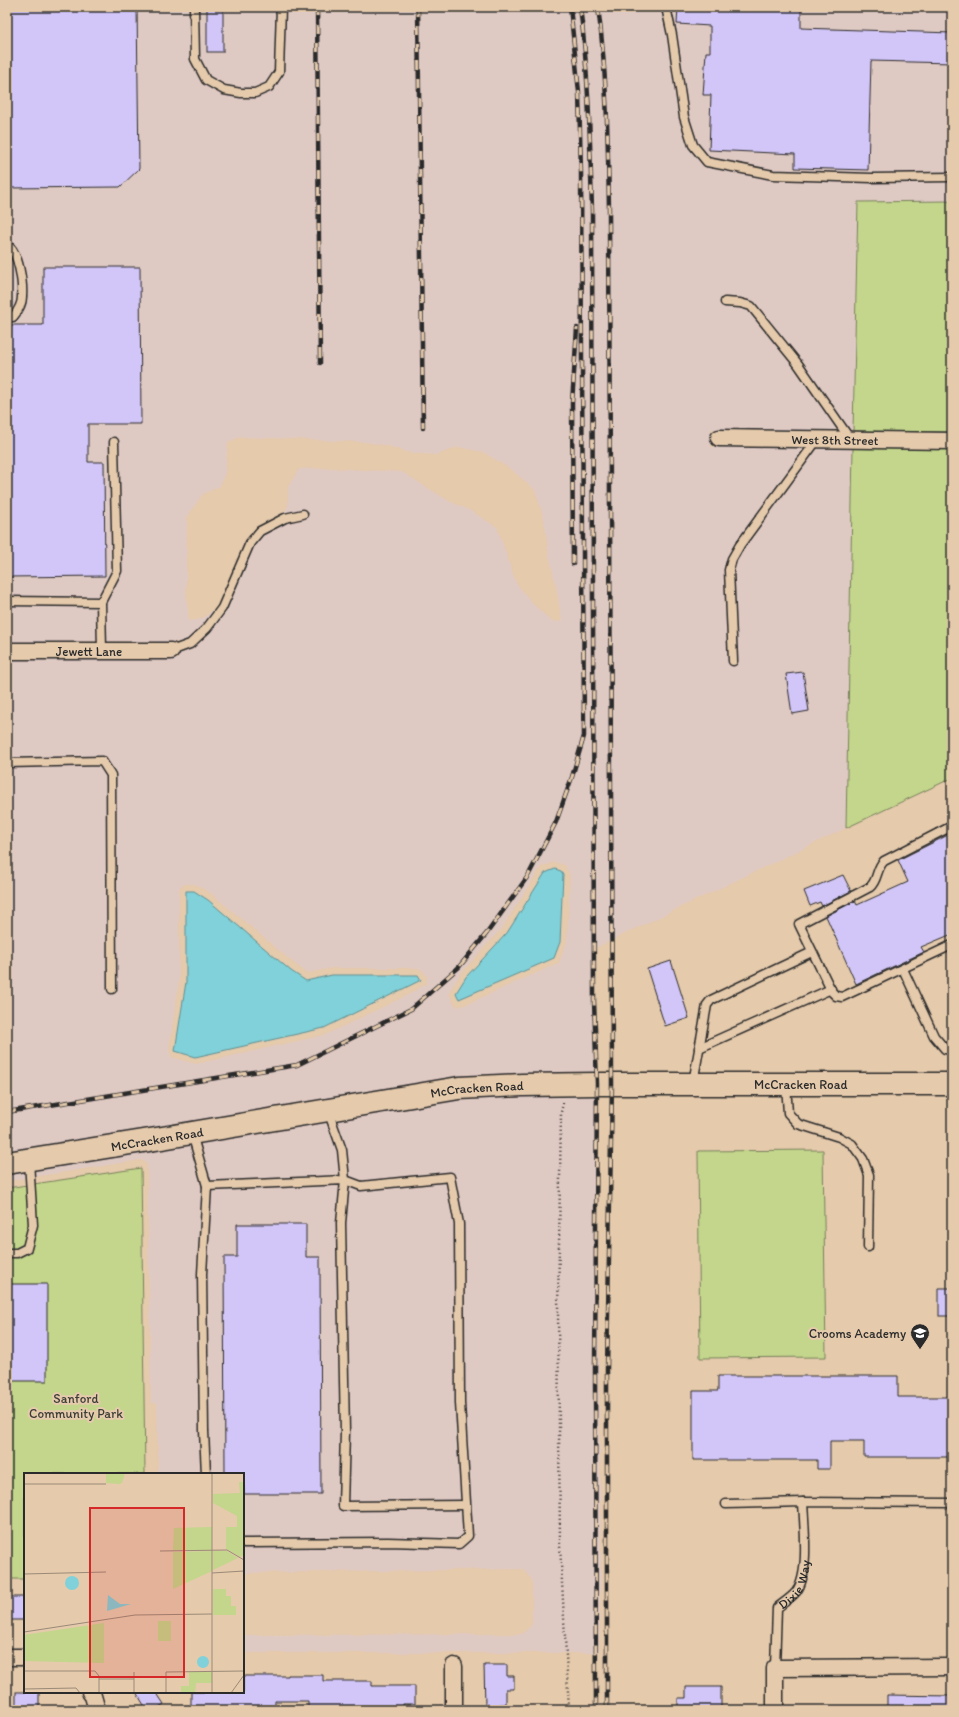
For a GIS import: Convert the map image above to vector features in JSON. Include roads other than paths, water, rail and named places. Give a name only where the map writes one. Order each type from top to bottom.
[{"type":"street","name":"West 8th Street","points":[[719,438],[952,441]]},
{"type":"street","name":"Jewett Lane","points":[[7,652],[102,650],[170,651]]},
{"type":"street","name":"McCracken Road","points":[[7,1162],[192,1133],[459,1088],[566,1084],[952,1084]]},
{"type":"street","points":[[7,1657],[24,1657]]},
{"type":"street","points":[[454,1666],[454,1710]]},
{"type":"street","points":[[775,1668],[952,1667]]},
{"type":"street","name":"Dixie Way","points":[[775,1668],[775,1710]]},
{"type":"street","points":[[91,1693],[97,1710]]},
{"type":"lane","points":[[194,7],[195,59],[206,80],[224,90],[241,92],[255,92],[269,87],[280,72],[281,7]]},
{"type":"lane","points":[[666,7],[672,35],[684,117],[693,145],[707,162],[722,166],[737,167],[773,176],[872,178],[952,177]]},
{"type":"lane","points":[[7,245],[12,248],[15,254],[22,280],[22,298],[19,310],[13,317],[7,317]]},
{"type":"lane","points":[[725,302],[740,303],[751,306],[798,364],[850,439]]},
{"type":"lane","points":[[734,661],[729,570],[732,559],[740,545],[818,439]]},
{"type":"lane","points":[[102,650],[101,602],[117,572],[114,442]]},
{"type":"lane","points":[[170,651],[190,644],[207,628],[222,608],[250,543],[260,531],[285,518],[303,514]]},
{"type":"lane","points":[[7,601],[101,602]]},
{"type":"lane","points":[[7,763],[102,761],[111,775],[112,989]]},
{"type":"lane","points":[[952,826],[884,861],[880,864],[874,884],[870,887],[799,924],[831,989],[836,996],[842,997],[903,969],[952,944]]},
{"type":"lane","points":[[693,1084],[707,1005],[711,1000],[812,952]]},
{"type":"lane","points":[[903,969],[934,1036],[946,1049],[952,1050]]},
{"type":"lane","points":[[699,1048],[831,989]]},
{"type":"lane","points":[[786,1084],[788,1114],[798,1124],[839,1137],[852,1144],[863,1159],[869,1175],[868,1247]]},
{"type":"lane","points":[[327,1110],[342,1150],[345,1180],[341,1222],[345,1432],[343,1506],[466,1505]]},
{"type":"lane","points":[[192,1133],[208,1186],[202,1274],[206,1473]]},
{"type":"lane","points":[[7,1253],[17,1253],[27,1248],[33,1225],[29,1159]]},
{"type":"lane","points":[[208,1186],[345,1180],[361,1186],[450,1177],[459,1224],[460,1403],[468,1536],[459,1544],[388,1542],[244,1543]]},
{"type":"lane","points":[[726,1504],[803,1502],[952,1503]]},
{"type":"lane","name":"Dixie Way","points":[[775,1668],[777,1608],[796,1592],[801,1581],[805,1556],[803,1502]]},
{"type":"water","points":[[555,869],[561,871],[563,874],[560,942],[554,958],[459,999],[456,993],[466,977],[507,933],[545,873]]},
{"type":"water","points":[[186,891],[194,891],[208,900],[291,971],[306,981],[332,975],[418,975],[421,980],[324,1028],[195,1057],[175,1051],[186,982]]},
{"type":"railway","points":[[317,7],[320,363]]},
{"type":"railway","points":[[418,7],[423,428]]},
{"type":"railway","points":[[7,1112],[297,1065],[411,1009],[459,967],[487,933],[528,876],[556,822],[572,777],[584,736],[581,172],[579,92],[570,7]]},
{"type":"railway","points":[[580,7],[587,83],[592,210],[594,1001],[597,1084],[595,1369],[596,1710]]},
{"type":"railway","points":[[598,7],[605,83],[609,210],[612,1084],[607,1370],[607,1710]]},
{"type":"railway","points":[[573,564],[572,403],[577,328]]},
{"type":"place","name":"Crooms Academy","points":[[920,1350]]},
{"type":"park label","name":"Sanford Community Park","points":[[76,1406]]}]
